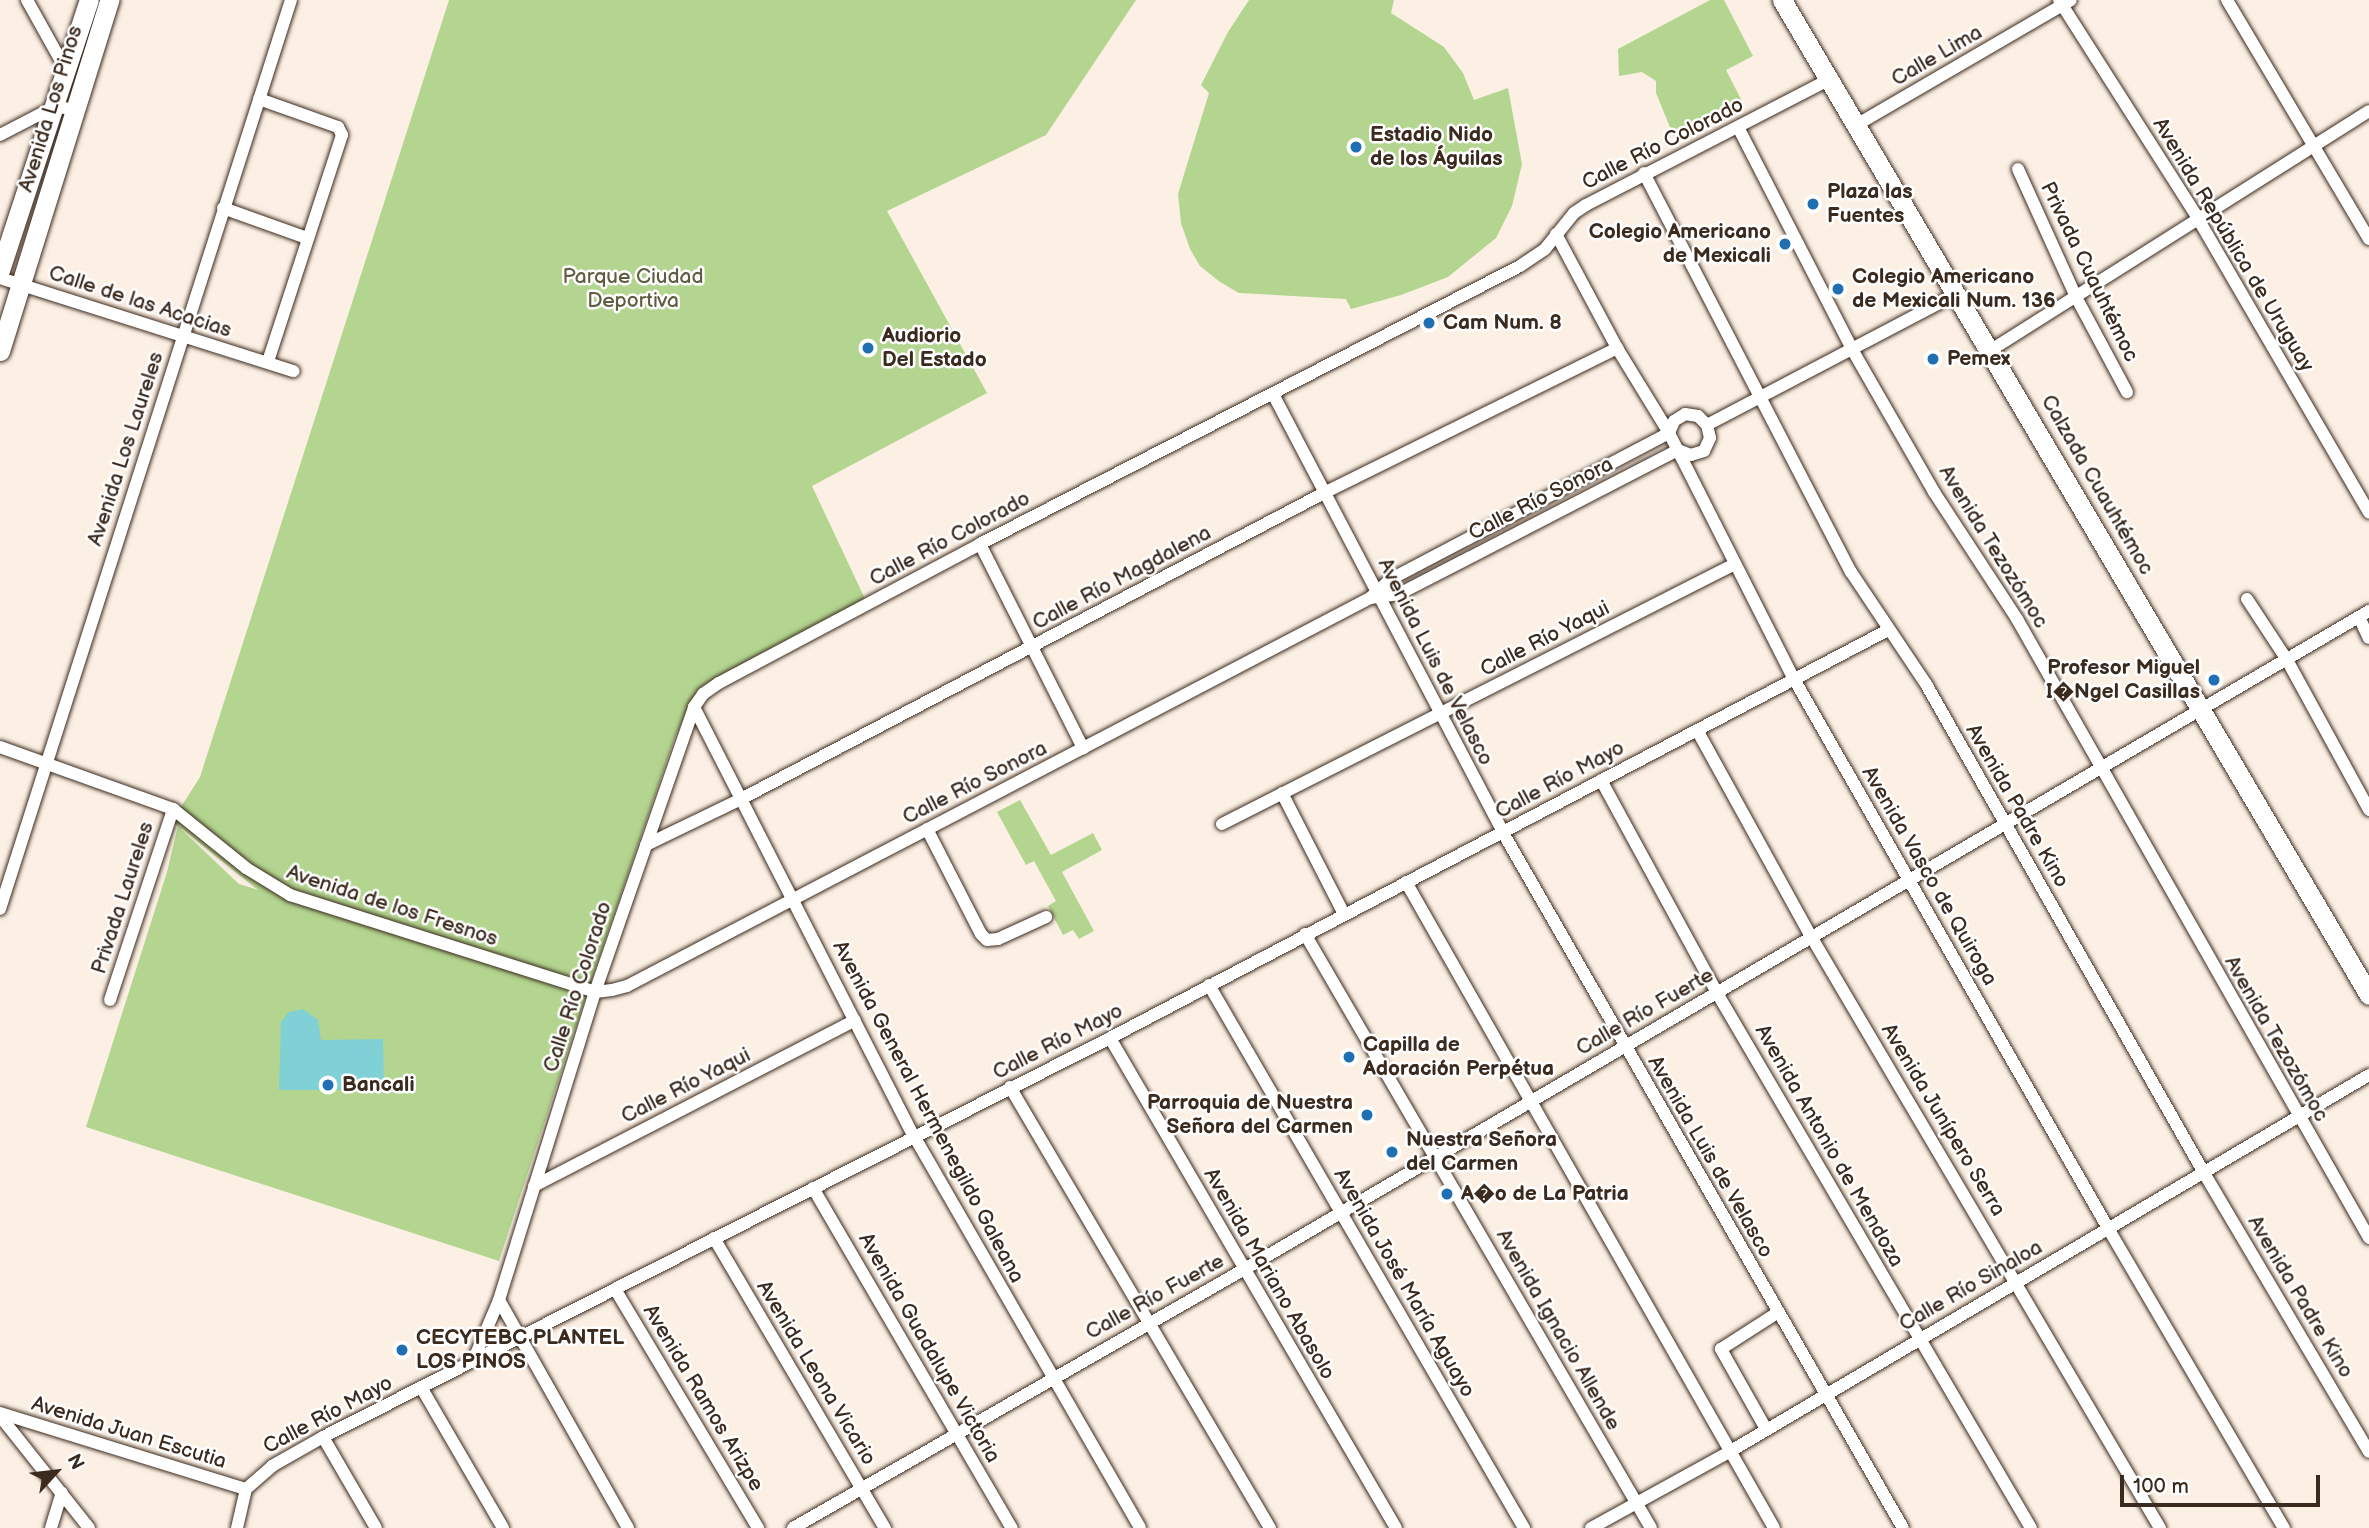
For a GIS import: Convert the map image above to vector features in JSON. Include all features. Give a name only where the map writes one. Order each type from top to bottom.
[{"type":"main road","name":"Avenida Los Pinos","points":[[0,351],[22,284],[74,76],[89,0]]},
{"type":"main road","name":"Avenida Los Pinos","points":[[74,76],[109,0]]},
{"type":"main road","name":"Calzada Cuauhtémoc","points":[[1782,0],[1858,124],[2369,995]]},
{"type":"main road","name":"Avenida Los Pinos","points":[[0,270],[65,108]]},
{"type":"street","points":[[27,0],[74,76]]},
{"type":"street","name":"Avenida Los Laureles","points":[[0,909],[291,0]]},
{"type":"street","points":[[2227,0],[2369,239]]},
{"type":"street","name":"Calle Lima","points":[[1858,124],[2064,2]]},
{"type":"street","name":"Avenida República de Uruguay","points":[[2064,2],[2197,217],[2369,513]]},
{"type":"street","name":"Calle Río Colorado","points":[[473,1361],[499,1300],[595,992],[694,707],[703,694],[719,682],[980,544],[1520,267],[1545,249],[1574,213],[1644,173],[1830,79]]},
{"type":"street","points":[[259,99],[338,127],[342,135],[268,362]]},
{"type":"street","points":[[0,135],[65,108]]},
{"type":"street","points":[[1991,350],[2197,217],[2369,111]]},
{"type":"street","name":"Avenida Tezozómoc","points":[[1738,127],[1853,351],[1942,503],[2017,619],[2369,1238]]},
{"type":"street","name":"Privada Cuauhtémoc","points":[[2018,169],[2076,297],[2127,392]]},
{"type":"street","name":"Avenida Padre Kino","points":[[1644,173],[1758,398],[1851,572],[1926,684],[2204,1174],[2369,1452]]},
{"type":"street","points":[[223,208],[307,238]]},
{"type":"street","name":"Avenida Vasco de Quiroga","points":[[1556,234],[1617,348],[1669,433],[1794,679],[2109,1230],[2284,1528]]},
{"type":"street","name":"Calle de las Acacias","points":[[0,278],[295,371]]},
{"type":"street","points":[[1707,425],[1853,351],[1957,294]]},
{"type":"street","name":"Calle Río Magdalena","points":[[646,845],[741,799],[1032,648],[1326,492],[1617,348]]},
{"type":"street","name":"Avenida Luis de Velasco","points":[[1273,394],[1326,492],[1375,595],[1502,831],[1824,1395],[1903,1528]]},
{"type":"street","name":"Calle Río Sonora","points":[[595,992],[627,986],[1375,595],[1391,579],[1669,433],[1674,421],[1685,414],[1698,416],[1707,425],[1710,438],[1704,451],[1690,455],[1678,450],[1399,594],[1375,595]]},
{"type":"street","points":[[980,544],[1083,748]]},
{"type":"street","name":"Calle Río Yaqui","points":[[1222,824],[1735,564]]},
{"type":"street","points":[[2247,599],[2287,660],[2369,810]]},
{"type":"street","points":[[2364,614],[2369,638]]},
{"type":"street","name":"Calle Río Fuerte","points":[[793,1528],[1812,939],[1908,880],[2364,614]]},
{"type":"street","name":"Calle Río Mayo","points":[[246,1489],[272,1466],[323,1437],[1110,1038],[1888,630]]},
{"type":"street","name":"Avenida General Hermenegildo Galeana","points":[[694,707],[914,1136],[1140,1528]]},
{"type":"street","name":"Avenida Junípero Serra","points":[[1697,730],[1812,939],[2160,1528]]},
{"type":"street","name":"Avenida de los Fresnos","points":[[0,747],[173,809],[246,868],[290,895],[595,992]]},
{"type":"street","name":"Avenida Antonio de Mendoza","points":[[1601,780],[1717,993],[2031,1528]]},
{"type":"street","points":[[1282,793],[1344,914]]},
{"type":"street","name":"Privada Laureles","points":[[110,1000],[173,809]]},
{"type":"street","points":[[927,829],[981,934],[987,940],[998,939],[1046,917]]},
{"type":"street","points":[[1406,882],[1774,1528]]},
{"type":"street","name":"Avenida Ignacio Allende","points":[[1305,934],[1651,1528]]},
{"type":"street","name":"Avenida José María Aguayo","points":[[1209,985],[1524,1528]]},
{"type":"street","name":"Calle Río Yaqui","points":[[534,1186],[855,1020]]},
{"type":"street","name":"Avenida Mariano Abasolo","points":[[1110,1038],[1396,1528]]},
{"type":"street","name":"Calle Río Sinaloa","points":[[1591,1528],[1729,1452],[1918,1338],[2109,1230],[2369,1075]]},
{"type":"street","points":[[1010,1087],[1269,1528]]},
{"type":"street","name":"Avenida Guadalupe Victoria","points":[[813,1188],[1012,1528]]},
{"type":"street","name":"Avenida Leona Vicario","points":[[714,1238],[885,1528]]},
{"type":"street","name":"Avenida Ramos Arizpe","points":[[615,1289],[758,1528]]},
{"type":"street","points":[[499,1300],[628,1528]]},
{"type":"street","points":[[1766,1429],[1721,1349],[1777,1313]]},
{"type":"street","points":[[421,1387],[502,1528]]},
{"type":"street","points":[[0,1415],[89,1528]]},
{"type":"street","name":"Avenida Juan Escutia","points":[[0,1415],[246,1489]]},
{"type":"street","points":[[323,1437],[376,1528]]},
{"type":"street","points":[[240,1525],[246,1489]]},
{"type":"street","points":[[51,1528],[62,1493]]},
{"type":"green space","name":"Parque Ciudad Deportiva","points":[[449,0],[1136,0],[1046,135],[887,211],[987,393],[812,486],[866,601],[692,700],[675,737],[499,1261],[86,1127],[167,872],[178,826],[172,821],[200,777]],"holes":[[[182,829],[258,890],[239,884]]]},
{"type":"green space","name":"Estadio Nido de los Águilas","points":[[1249,0],[1394,0],[1391,13],[1444,47],[1463,73],[1474,100],[1508,88],[1522,164],[1512,206],[1496,238],[1448,277],[1401,295],[1351,309],[1346,299],[1239,293],[1200,266],[1190,249],[1181,223],[1178,194],[1209,93],[1201,85],[1228,32]]},
{"type":"green space","points":[[1710,0],[1724,0],[1753,56],[1726,70],[1742,101],[1674,137],[1656,93],[1656,81],[1642,72],[1619,76],[1618,49]]},
{"type":"green space","points":[[1020,800],[1051,855],[1093,833],[1102,850],[1062,872],[1094,931],[1079,939],[1073,930],[1063,935],[1048,906],[1056,901],[1034,861],[1026,865],[997,812]]},
{"type":"water","points":[[303,1009],[318,1020],[321,1040],[383,1039],[384,1090],[279,1090],[281,1022],[289,1012]]},
{"type":"place","name":"Estadio Nido de los Águilas","points":[[1356,147]]},
{"type":"place","name":"Plaza las Fuentes","points":[[1813,204]]},
{"type":"place","name":"Colegio Americano de Mexicali","points":[[1785,244]]},
{"type":"place","name":"Colegio Americano de Mexicali Num. 136","points":[[1838,289]]},
{"type":"place","name":"Cam Num. 8","points":[[1429,323]]},
{"type":"place","name":"Audiorio Del Estado","points":[[868,348]]},
{"type":"place","name":"Pemex","points":[[1933,359]]},
{"type":"place","name":"Profesor Miguel I�Ngel Casillas","points":[[2214,680]]},
{"type":"place","name":"Capilla de Adoración Perpétua","points":[[1349,1057]]},
{"type":"place","name":"Bancali","points":[[328,1085]]},
{"type":"place","name":"Parroquia de Nuestra Señora del Carmen","points":[[1367,1115]]},
{"type":"place","name":"Nuestra Señora del Carmen","points":[[1392,1152]]},
{"type":"place","name":"A�o de La Patria","points":[[1447,1194]]},
{"type":"place","name":"CECYTEBC PLANTEL LOS PINOS","points":[[402,1350]]}]
